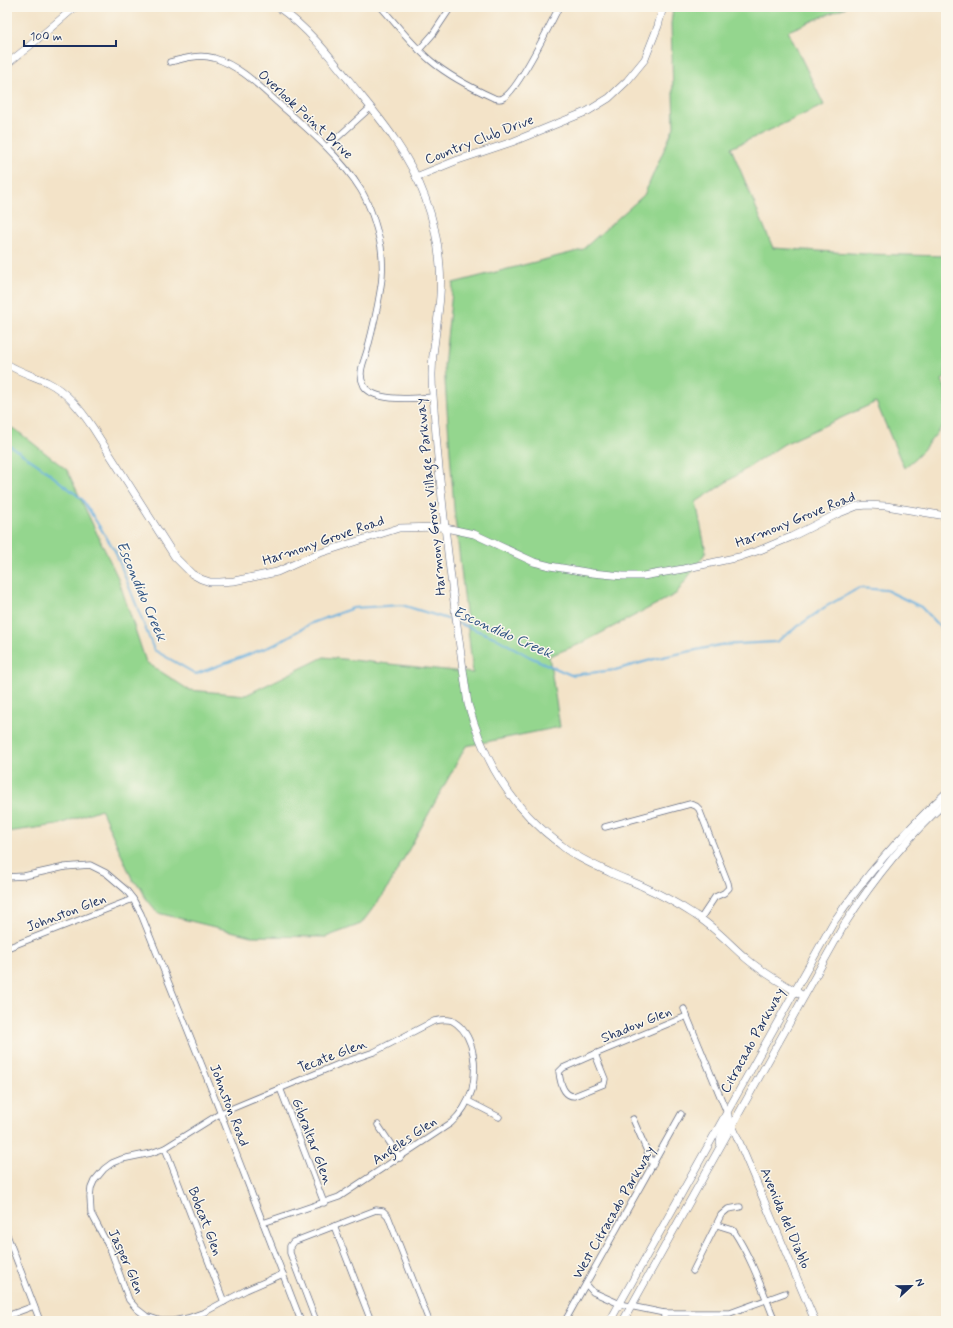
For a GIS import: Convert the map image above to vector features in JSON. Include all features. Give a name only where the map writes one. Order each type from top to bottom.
[{"type":"main road","points":[[7,64],[75,7]]},
{"type":"main road","name":"Country Club Drive","points":[[278,7],[294,18],[314,38],[396,141],[416,177],[458,160],[512,142],[588,111],[609,98],[627,81],[645,59],[658,26],[663,7]]},
{"type":"main road","name":"Harmony Grove Village Parkway","points":[[416,177],[426,199],[432,220],[438,245],[440,267],[440,302],[432,364],[433,397],[447,552],[468,704],[485,753],[499,778],[517,804],[535,823],[562,846],[612,874],[643,886],[701,918],[761,970],[804,996]]},
{"type":"main road","name":"Harmony Grove Road","points":[[7,364],[52,385],[72,400],[93,428],[175,557],[192,574],[210,582],[234,581],[277,572],[317,554],[399,528],[445,528],[474,534],[534,562],[550,566],[592,573],[643,576],[704,565],[753,552],[791,537],[837,514],[857,506],[886,506],[946,516]]},
{"type":"main road","name":"Citracado Parkway","points":[[623,1321],[833,943],[863,896],[898,852],[912,831],[946,793]]},
{"type":"main road","name":"Citracado Parkway","points":[[610,1321],[833,923],[849,900],[884,857],[946,802]]},
{"type":"main road","points":[[720,1146],[720,1139],[729,1120],[727,1113]]},
{"type":"main road","name":"Avenida del Diablo","points":[[732,1125],[816,1321]]},
{"type":"street","points":[[381,7],[419,50],[438,66],[458,80],[494,98],[501,99],[505,97],[512,89],[529,63],[545,36],[559,7]]},
{"type":"street","points":[[419,50],[451,7]]},
{"type":"street","name":"Overlook Point Drive","points":[[170,62],[199,56],[214,58],[230,64],[256,83],[304,125],[327,147],[348,172],[362,192],[371,213],[381,248],[383,275],[374,321],[362,368],[362,380],[369,391],[380,396],[396,398],[433,397]]},
{"type":"street","points":[[327,147],[370,108]]},
{"type":"street","points":[[605,827],[690,804],[696,806],[702,816],[729,888],[724,893],[715,897],[701,918]]},
{"type":"street","name":"Johnston Road","points":[[7,877],[24,876],[65,867],[90,865],[106,873],[126,890],[133,899],[159,956],[301,1321]]},
{"type":"street","name":"Johnston Glen","points":[[7,948],[133,899]]},
{"type":"street","points":[[684,1009],[727,1113]]},
{"type":"street","name":"Shadow Glen","points":[[595,1054],[605,1079],[604,1084],[574,1096],[570,1096],[565,1093],[559,1072],[563,1068],[595,1054],[687,1016]]},
{"type":"street","name":"Tecate Glen","points":[[90,1197],[91,1188],[94,1181],[104,1168],[112,1163],[165,1148],[221,1113],[339,1064],[374,1052],[434,1021],[443,1019],[451,1020]]},
{"type":"street","name":"Angeles Glen","points":[[263,1224],[344,1195],[451,1123],[461,1114],[472,1091],[474,1078],[473,1056],[466,1033],[451,1020]]},
{"type":"street","name":"Gibraltar Glen","points":[[280,1088],[324,1203]]},
{"type":"street","points":[[468,1101],[499,1117]]},
{"type":"street","name":"West Citracado Parkway","points":[[565,1321],[681,1114]]},
{"type":"street","points":[[633,1119],[654,1164]]},
{"type":"street","points":[[378,1125],[400,1158]]},
{"type":"street","name":"Bobcat Glen","points":[[165,1148],[224,1302]]},
{"type":"street","name":"Jasper Glen","points":[[90,1197],[91,1213],[111,1251],[129,1300],[136,1309],[146,1316],[160,1321]]},
{"type":"street","points":[[693,1271],[723,1212],[728,1209],[740,1207]]},
{"type":"street","points":[[316,1321],[290,1253],[290,1246],[293,1242],[376,1210],[383,1211],[388,1216],[429,1321]]},
{"type":"street","points":[[717,1225],[733,1230],[754,1266],[775,1321]]},
{"type":"street","points":[[334,1226],[371,1321]]},
{"type":"street","points":[[7,1235],[40,1321]]},
{"type":"street","points":[[160,1321],[173,1321],[188,1318],[205,1312],[246,1290],[284,1274]]},
{"type":"street","points":[[586,1284],[593,1292],[620,1304],[664,1313],[730,1314],[785,1292]]},
{"type":"street","points":[[7,1316],[34,1306]]},
{"type":"street","points":[[664,1313],[664,1321]]},
{"type":"street","points":[[716,1314],[719,1321]]},
{"type":"green space","points":[[673,7],[846,7],[788,31],[824,105],[731,148],[773,248],[865,254],[946,256],[946,377],[942,380],[946,390],[946,422],[917,457],[904,468],[876,402],[784,444],[696,502],[706,552],[676,594],[580,644],[549,656],[560,727],[466,746],[386,891],[361,924],[326,937],[251,936],[158,913],[145,897],[141,887],[133,881],[101,809],[57,825],[7,832],[7,426],[16,430],[67,470],[118,578],[146,662],[189,690],[246,695],[324,657],[473,673],[454,509],[444,366],[453,283],[582,250],[644,195],[674,127],[671,24]]},
{"type":"waterway","name":"Escondido Creek","points":[[7,444],[37,464],[82,499],[115,551],[154,650],[196,674],[274,645],[312,623],[353,608],[402,605],[454,621]]},
{"type":"waterway","name":"Escondido Creek","points":[[458,623],[494,637],[530,657],[571,675],[615,670],[658,658],[720,645],[776,642],[825,607],[859,588],[886,590],[921,607],[946,634]]}]
